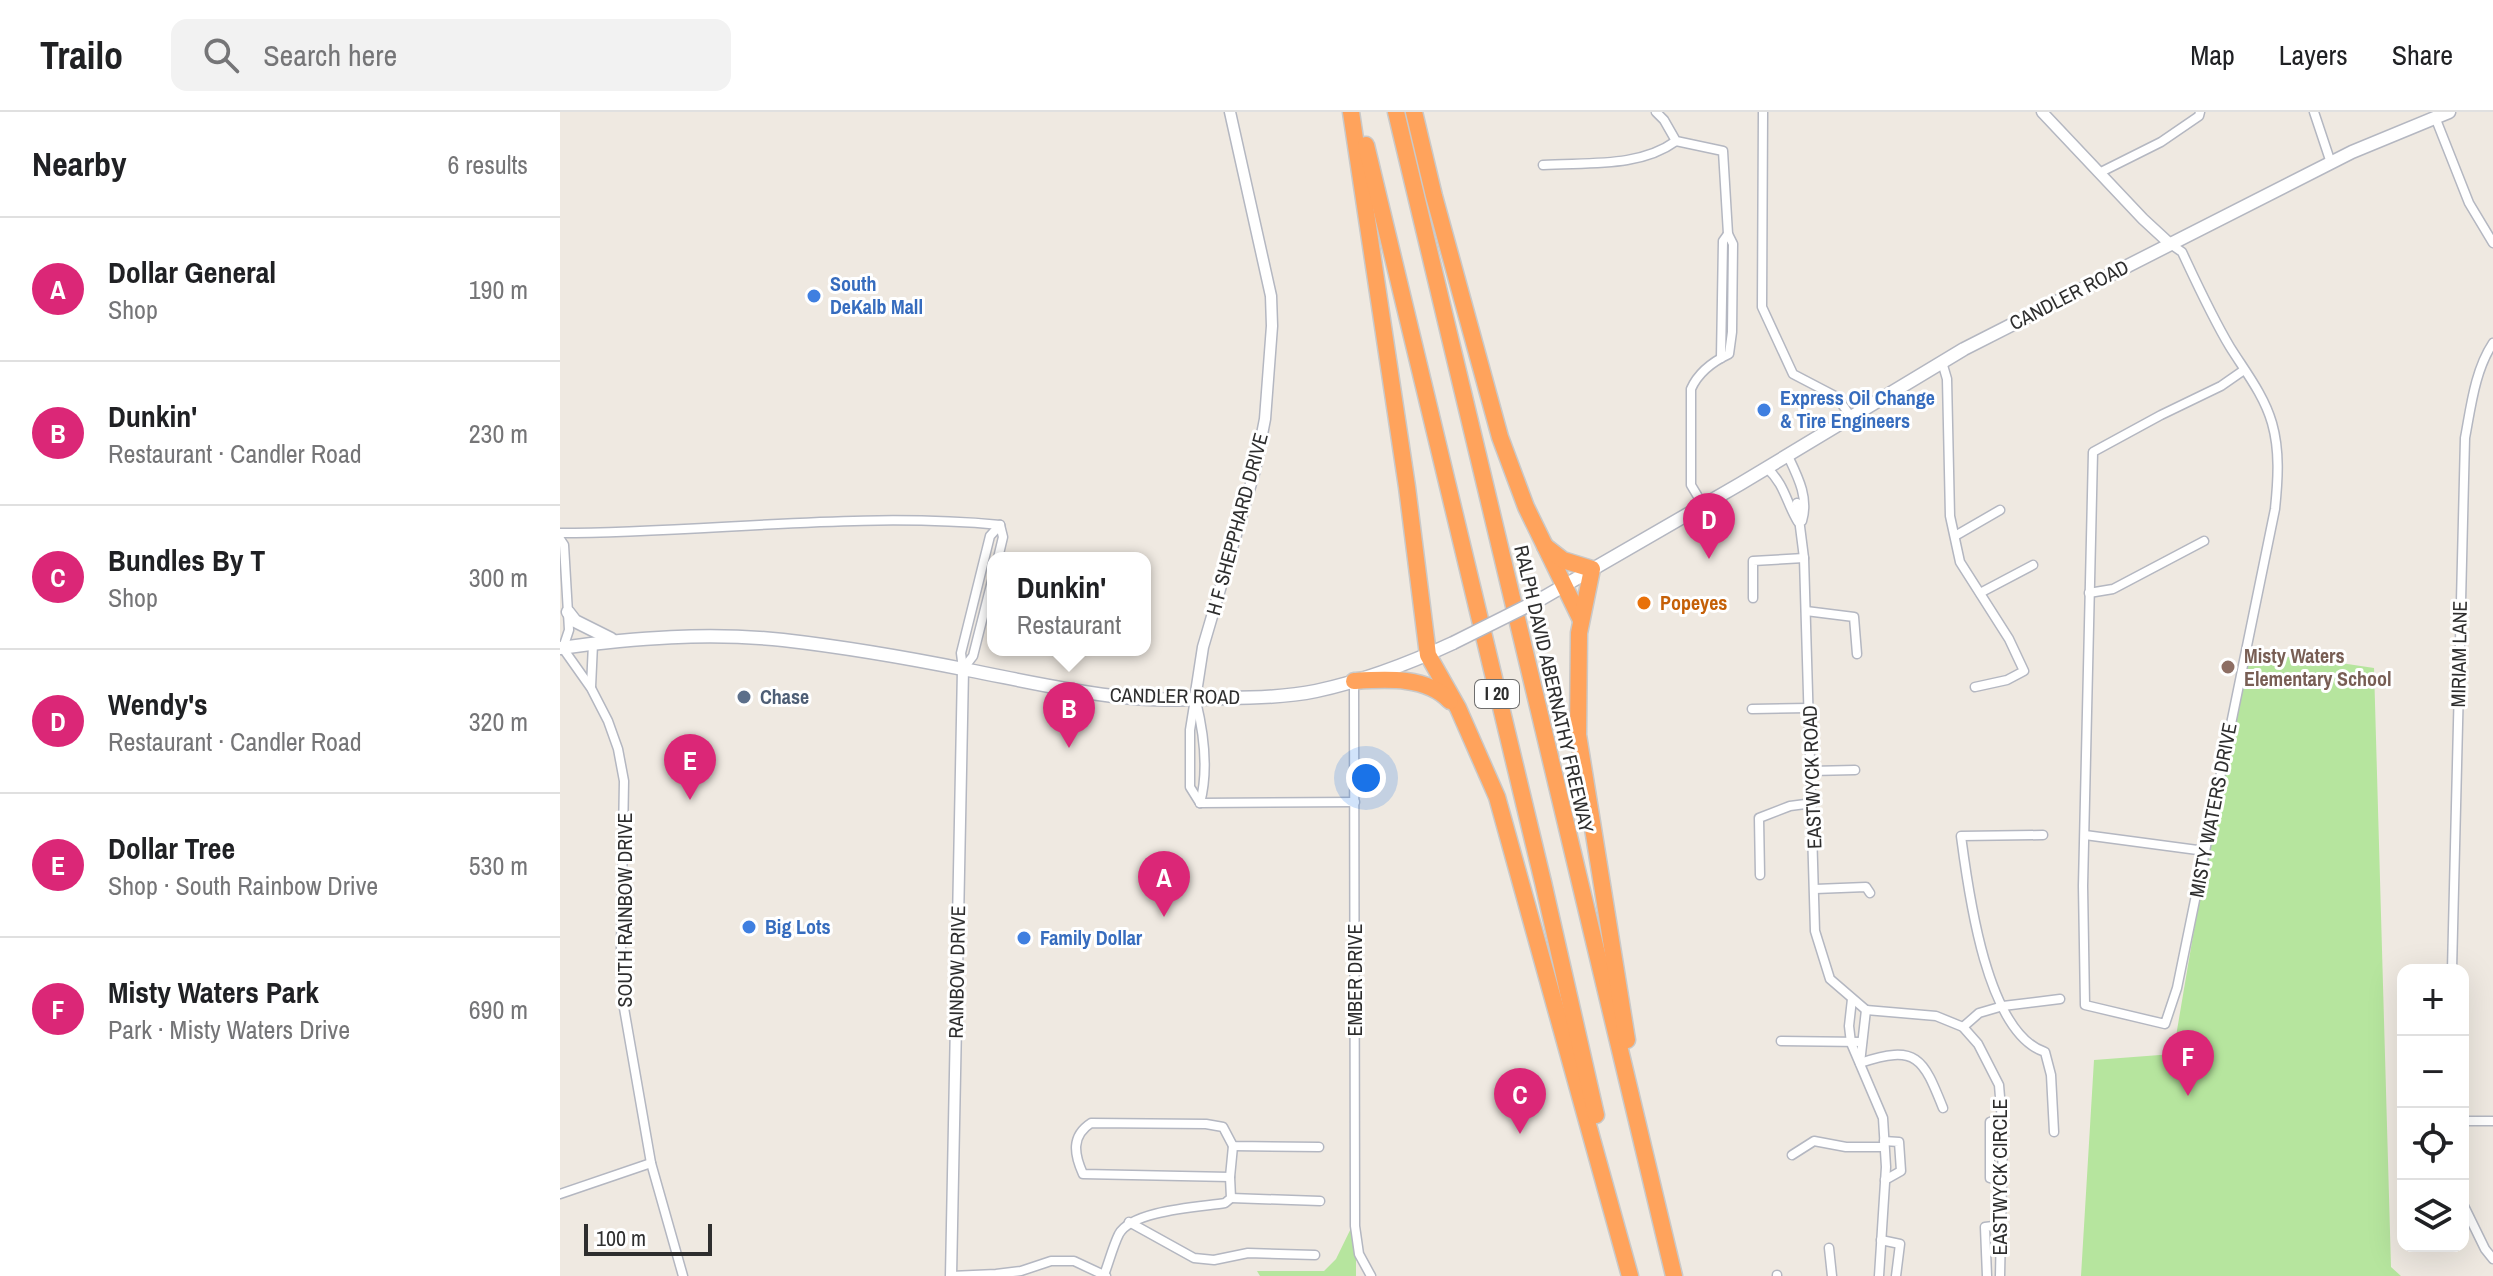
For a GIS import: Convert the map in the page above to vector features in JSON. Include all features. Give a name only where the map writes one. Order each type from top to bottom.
[{"type":"highway","points":[[1351,112],[1407,487],[1428,655],[1458,708],[1497,797],[1632,1276]]},
{"type":"highway","name":"I 20","points":[[1358,112],[1543,882],[1632,1276]]},
{"type":"highway","name":"RALPH DAVID ABERNATHY FREEWAY","points":[[1396,112],[1674,1276]]},
{"type":"highway","points":[[1414,112],[1500,437],[1521,496],[1581,620]]},
{"type":"highway","points":[[1545,546],[1563,560],[1592,569],[1581,620],[1578,735],[1616,983],[1658,1207]]},
{"type":"highway","points":[[1354,681],[1383,679],[1432,687],[1458,708]]},
{"type":"main road","name":"CANDLER ROAD","points":[[561,646],[614,640],[718,636],[782,640],[1127,698],[1285,695],[1314,692],[1354,681],[1428,655],[1541,599],[1788,456],[1942,362],[2169,243],[2331,163],[2449,112]]},
{"type":"main road","points":[[568,612],[575,621],[614,640]]},
{"type":"street","name":"H F SHEPPHARD DRIVE","points":[[1195,699],[1203,647],[1255,470],[1265,419],[1272,326],[1271,296],[1230,112]]},
{"type":"street","points":[[1656,112],[1676,141],[1723,151],[1728,234],[1733,244],[1732,332],[1729,354],[1695,379],[1691,389],[1691,485],[1703,505]]},
{"type":"street","points":[[1763,112],[1762,307],[1793,374],[1837,397],[1851,417]]},
{"type":"street","points":[[2042,112],[2169,243]]},
{"type":"street","points":[[2099,173],[2161,142],[2199,116],[2200,112]]},
{"type":"street","points":[[2314,112],[2331,163]]},
{"type":"street","points":[[2435,117],[2469,203],[2493,243]]},
{"type":"street","points":[[1543,165],[1642,158],[1663,151],[1676,141]]},
{"type":"street","name":"MISTY WATERS DRIVE","points":[[2085,835],[2085,1005],[2165,1024],[2177,988],[2275,509],[2279,475],[2272,420],[2258,391],[2228,344],[2182,252],[2169,243]]},
{"type":"street","name":"MIRIAM LANE","points":[[2452,964],[2465,438],[2473,397],[2486,353],[2493,343]]},
{"type":"street","points":[[1942,362],[1947,379],[1950,516],[1960,562],[2009,639],[2024,671],[2007,680],[1975,687]]},
{"type":"street","points":[[2205,851],[2085,835],[2093,452],[2221,386],[2244,370]]},
{"type":"street","name":"EASTWYCK ROAD","points":[[1788,456],[1796,501],[1792,512],[1800,526],[1804,558],[1815,931],[1830,979],[1866,1010]]},
{"type":"street","name":"EASTWYCK ROAD","points":[[1767,468],[1805,510],[1800,526]]},
{"type":"street","points":[[1955,536],[2000,510]]},
{"type":"street","points":[[561,646],[569,630],[564,545],[560,536],[939,521],[1000,525]]},
{"type":"street","points":[[999,552],[1003,537],[1000,525]]},
{"type":"street","points":[[963,669],[961,653],[990,536],[1000,525]]},
{"type":"street","points":[[2089,593],[2113,589],[2204,541]]},
{"type":"street","points":[[1753,598],[1753,561],[1804,558]]},
{"type":"street","points":[[1980,593],[2033,565]]},
{"type":"street","points":[[963,669],[973,656],[987,601]]},
{"type":"street","points":[[1806,611],[1854,617],[1857,654]]},
{"type":"street","name":"SOUTH RAINBOW DRIVE","points":[[591,688],[593,644]]},
{"type":"street","name":"SOUTH RAINBOW DRIVE","points":[[561,646],[591,688],[618,749],[624,781],[622,986],[651,1163],[680,1275]]},
{"type":"street","name":"RAINBOW DRIVE","points":[[951,1276],[963,669]]},
{"type":"street","name":"EMBER DRIVE","points":[[1354,681],[1355,1226],[1359,1254],[1371,1276]]},
{"type":"street","points":[[1195,699],[1204,731],[1204,786],[1200,803]]},
{"type":"street","points":[[1195,699],[1190,730],[1190,787],[1200,803]]},
{"type":"street","points":[[1752,709],[1809,708]]},
{"type":"street","points":[[1811,771],[1855,770]]},
{"type":"street","points":[[1200,803],[1355,802]]},
{"type":"street","points":[[1760,875],[1759,818],[1790,806],[1813,803]]},
{"type":"street","points":[[2043,835],[1961,836],[1970,906],[1985,965],[2003,1006],[2022,1036],[2045,1052],[2051,1075],[2054,1132]]},
{"type":"street","points":[[1815,889],[1866,887],[1870,893]]},
{"type":"street","points":[[1852,999],[1851,1043],[1883,1118],[1885,1180],[1879,1276]]},
{"type":"street","points":[[1860,1063],[1866,1010],[1936,1016],[1963,1027],[1979,1013],[2003,1006],[2060,999]]},
{"type":"street","name":"EASTWYCK CIRCLE","points":[[1963,1027],[1978,1044],[1999,1085],[2002,1117],[1990,1122],[1990,1178],[2002,1180],[2000,1276]]},
{"type":"street","points":[[1781,1041],[1862,1042]]},
{"type":"street","points":[[1860,1063],[1899,1054],[1918,1060],[1928,1072],[1943,1108]]},
{"type":"street","points":[[2469,1121],[2493,1121]]},
{"type":"street","points":[[1230,1177],[1083,1174],[1075,1143],[1081,1129],[1091,1123],[1206,1124],[1223,1127],[1233,1146],[1231,1198]]},
{"type":"street","points":[[1792,1155],[1814,1141],[1846,1147],[1899,1142],[1901,1171],[1885,1180]]},
{"type":"street","points":[[1233,1146],[1319,1147]]},
{"type":"street","points":[[560,1194],[651,1163]]},
{"type":"street","points":[[951,1276],[1021,1271],[1051,1261],[1074,1261],[1105,1276],[1120,1233],[1129,1222],[1159,1213],[1225,1203],[1231,1198],[1320,1201]]},
{"type":"street","points":[[2469,1216],[2493,1259]]},
{"type":"street","points":[[1129,1222],[1194,1258],[1214,1260],[1248,1253],[1315,1255]]},
{"type":"street","points":[[1987,1276],[1985,1227],[2001,1225]]},
{"type":"street","points":[[1881,1240],[1900,1244],[1896,1276]]},
{"type":"street","points":[[1829,1248],[1832,1276]]},
{"type":"green space","points":[[2245,657],[2301,657],[2374,668],[2391,1267],[2401,1276],[2081,1276],[2094,1060],[2173,1054]]},
{"type":"green space","points":[[1356,1218],[1356,1276],[1260,1276],[1257,1271],[1324,1271],[1336,1259]]},
{"type":"place","name":"South DeKalb Mall","points":[[814,296]]},
{"type":"place","name":"Express Oil Change & Tire Engineers","points":[[1764,410]]},
{"type":"place","name":"Wendy's","points":[[1709,559]]},
{"type":"place","name":"Popeyes","points":[[1644,603]]},
{"type":"place","name":"Misty Waters Elementary School","points":[[2228,667]]},
{"type":"place","name":"Chase","points":[[744,697]]},
{"type":"place","name":"Dunkin'","points":[[1069,748]]},
{"type":"place","name":"Dollar Tree","points":[[690,800]]},
{"type":"place","name":"Dollar General","points":[[1164,917]]},
{"type":"place","name":"Big Lots","points":[[749,927]]},
{"type":"place","name":"Family Dollar","points":[[1024,938]]},
{"type":"place","name":"Misty Waters Park","points":[[2188,1096]]},
{"type":"place","name":"Bundles By T","points":[[1520,1134]]}]
